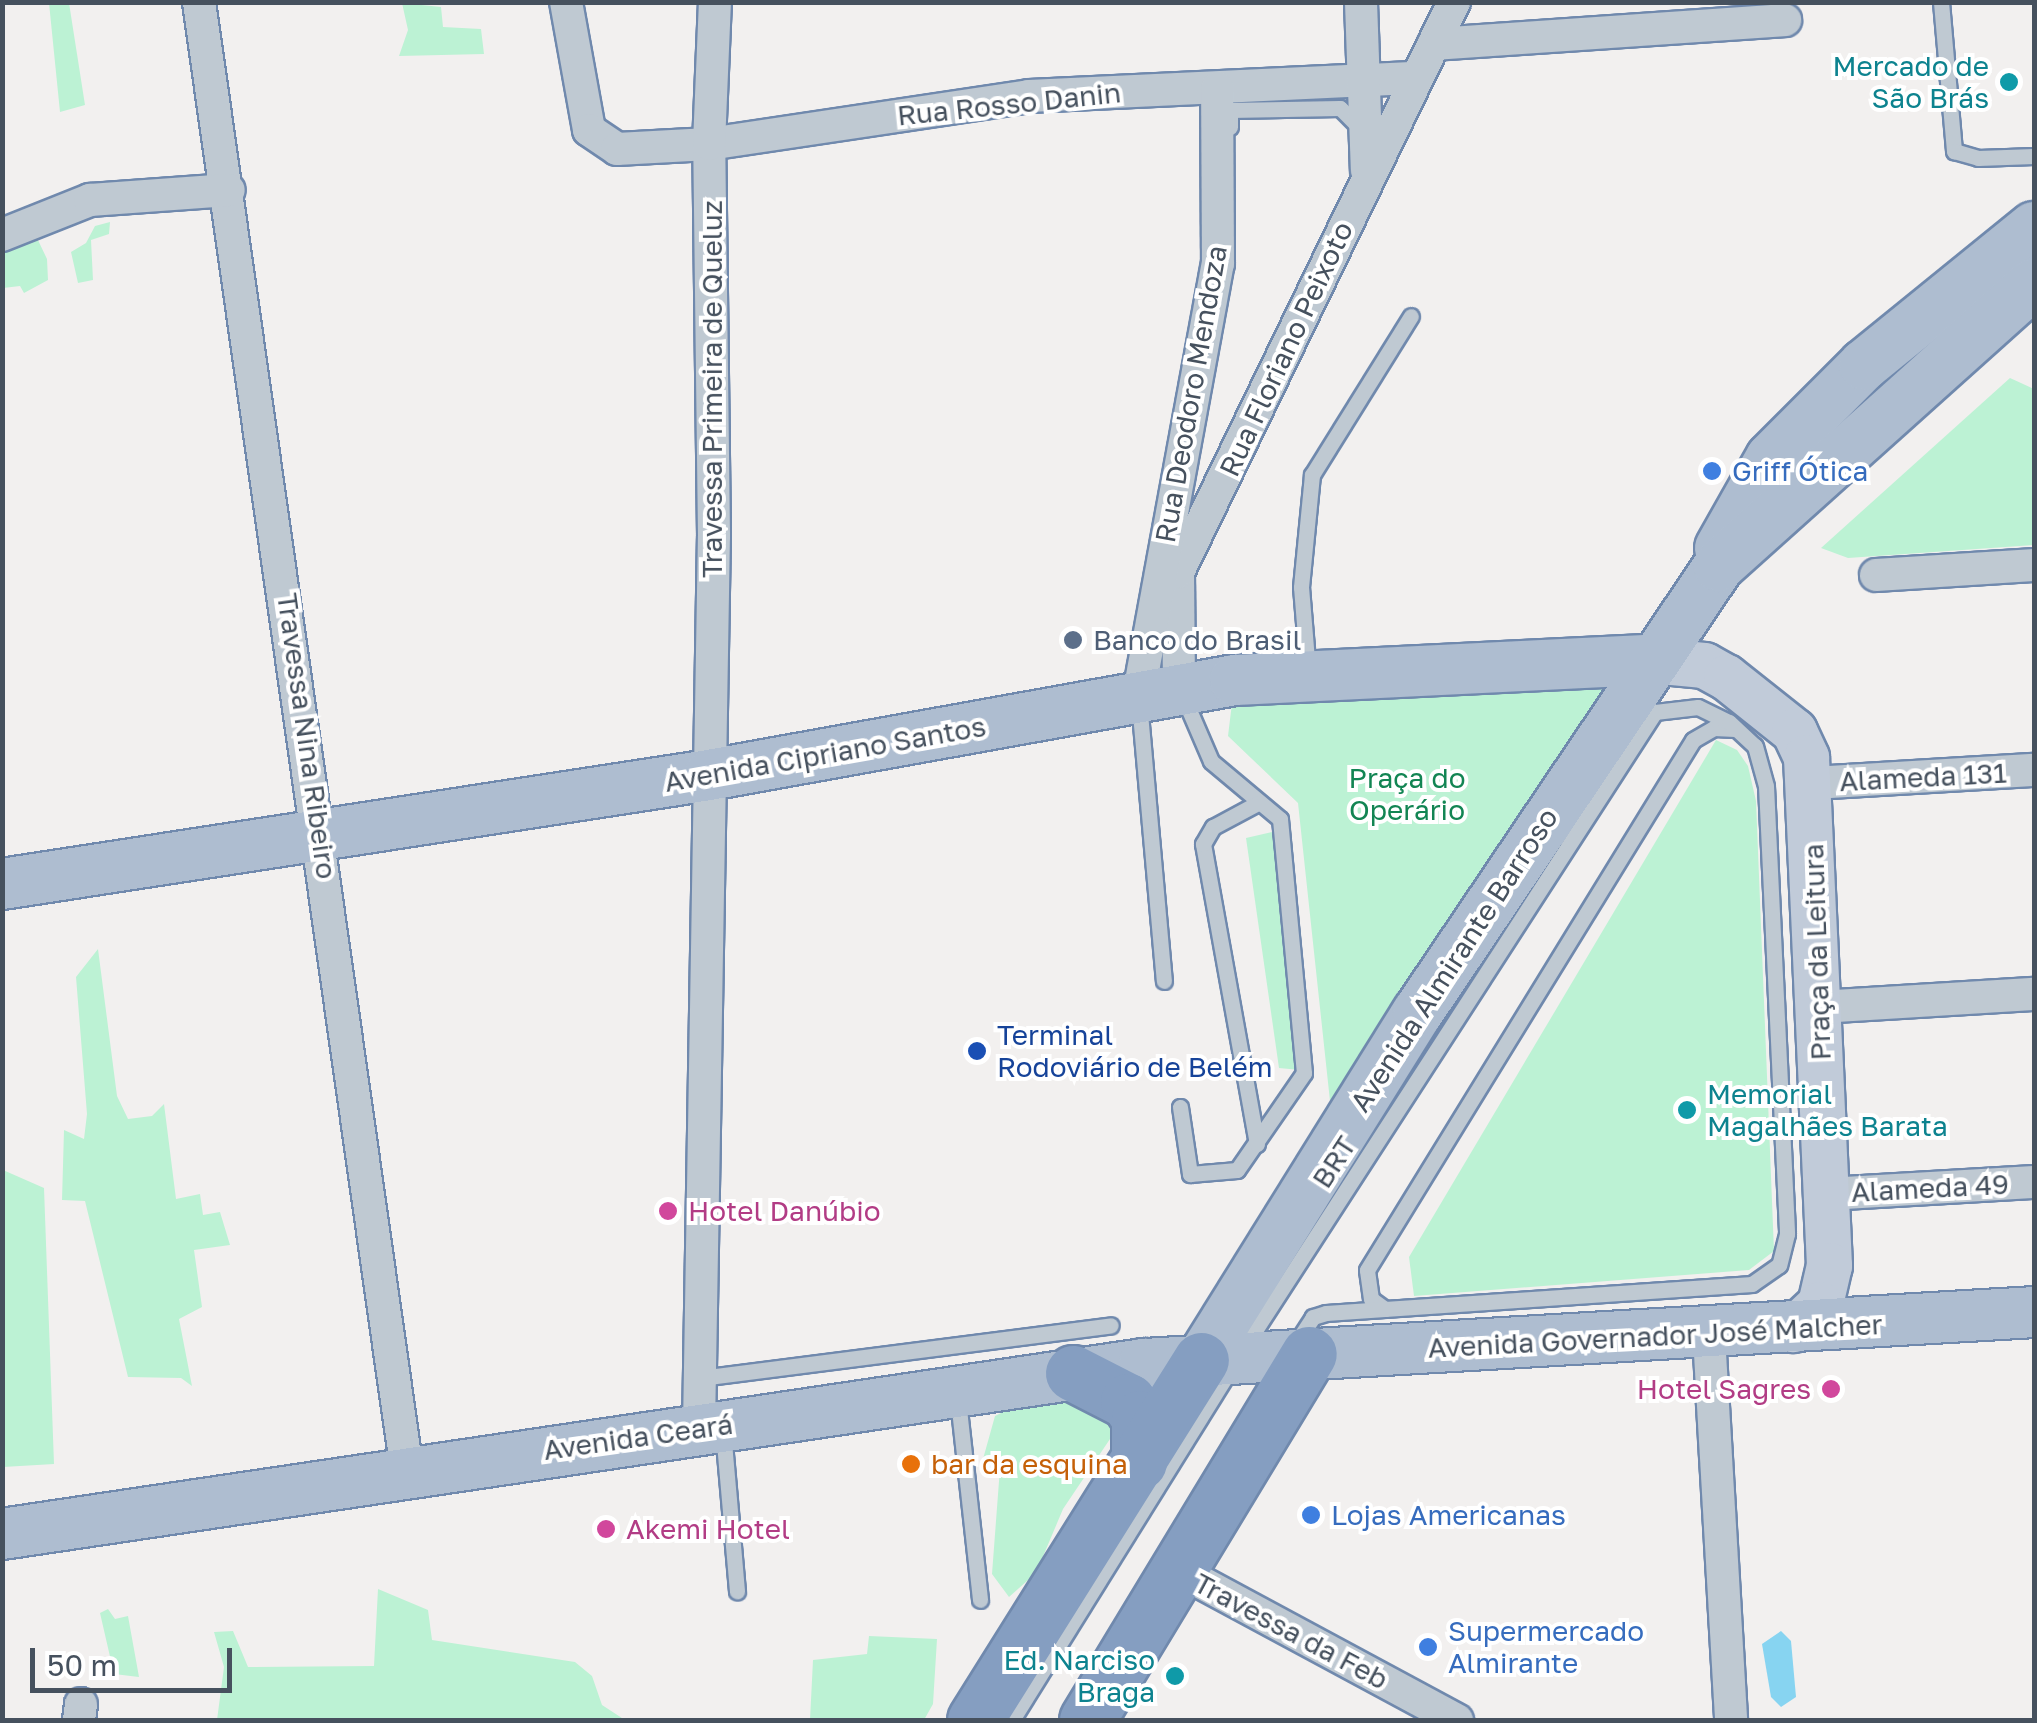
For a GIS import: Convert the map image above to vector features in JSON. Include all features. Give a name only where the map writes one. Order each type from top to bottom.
[{"type":"highway","name":"Avenida Almirante Barroso","points":[[975,1720],[1139,1462],[1262,1357]]},
{"type":"highway","name":"Avenida Almirante Barroso","points":[[1081,1705],[1178,1570],[1262,1357]]},
{"type":"highway","points":[[1073,1373],[1128,1401],[1139,1418],[1139,1462]]},
{"type":"main road","points":[[1720,566],[1721,541],[1771,458],[1864,365],[2034,227]]},
{"type":"main road","name":"Avenida Almirante Barroso","points":[[1262,1357],[1418,1012],[1651,660],[1720,566],[2034,283]]},
{"type":"main road","name":"Avenida Cipriano Santos","points":[[2,884],[709,775],[1159,693],[1308,674],[1651,660]]},
{"type":"main road","name":"Avenida Governador José Malcher","points":[[1262,1357],[1709,1336],[2034,1312]]},
{"type":"main road","name":"Avenida Ceará","points":[[2,1534],[1073,1373],[1262,1357]]},
{"type":"street","name":"Travessa Nina Ribeiro","points":[[199,2],[322,833],[407,1472]]},
{"type":"street","name":"Rua Rosso Danin","points":[[566,2],[588,130],[604,145],[709,144],[1029,96],[1416,78]]},
{"type":"street","name":"Travessa Primeira de Queluz","points":[[711,1426],[700,1378],[715,367],[709,144],[714,2]]},
{"type":"street","name":"Rua Floriano Peixoto","points":[[1159,693],[1175,583],[1227,481],[1368,174],[1361,2]]},
{"type":"street","points":[[1368,174],[1454,2]]},
{"type":"street","points":[[1434,44],[1785,20]]},
{"type":"street","name":"Rua Deodoro Mendoza","points":[[1159,693],[1160,579],[1176,468],[1218,264],[1218,88]]},
{"type":"street","points":[[2,235],[90,200],[229,190]]},
{"type":"street","points":[[1176,468],[1227,481]]},
{"type":"street","points":[[1876,574],[2034,565]]},
{"type":"street","name":"Praça da Leitura","points":[[1651,660],[1704,664],[1748,691],[1794,731],[1812,783],[1828,1289],[1792,1329]]},
{"type":"street","name":"Alameda 131","points":[[1812,783],[2034,770]]},
{"type":"street","points":[[1819,1008],[2034,994]]},
{"type":"street","name":"Alameda 49","points":[[1826,1194],[2034,1182]]},
{"type":"street","points":[[1709,1336],[1731,1720]]},
{"type":"street","name":"Travessa da Feb","points":[[1178,1570],[1457,1720]]},
{"type":"lane","points":[[1941,2],[1948,133],[1954,151],[1966,156],[2034,156]]},
{"type":"lane","points":[[1228,256],[1230,110],[1340,108],[1365,132]]},
{"type":"lane","points":[[1308,674],[1302,587],[1312,475],[1411,316]]},
{"type":"lane","points":[[1159,693],[1211,761],[1280,819],[1304,1080],[1237,1170],[1190,1174],[1180,1108]]},
{"type":"lane","points":[[1159,693],[1164,981]]},
{"type":"lane","name":"BRT","points":[[1012,1720],[1262,1357],[1655,712],[1698,707],[1739,730],[1755,746],[1766,786],[1787,1234],[1779,1265],[1752,1284],[1313,1317],[1262,1357],[1102,1657]]},
{"type":"lane","points":[[1386,1309],[1371,1299],[1367,1270],[1693,740],[1714,728],[1739,730]]},
{"type":"lane","points":[[1257,1144],[1203,844],[1212,827],[1258,803]]},
{"type":"lane","points":[[700,1378],[1111,1325]]},
{"type":"lane","points":[[957,1391],[980,1600]]},
{"type":"lane","points":[[711,1426],[737,1591]]},
{"type":"green space","points":[[49,3],[69,3],[85,105],[60,112]]},
{"type":"green space","points":[[402,3],[441,7],[443,27],[481,29],[484,54],[399,56],[408,30]]},
{"type":"green space","points":[[110,222],[109,234],[91,240],[93,280],[78,283],[71,252],[86,243],[95,226]]},
{"type":"green space","points":[[37,238],[47,259],[48,280],[24,293],[20,286],[3,288],[3,252]]},
{"type":"green space","points":[[2010,378],[2034,389],[2034,545],[1848,558],[1821,548]]},
{"type":"green space","name":"Praça do Operário","points":[[1621,670],[1330,1101],[1298,803],[1228,736],[1232,703]]},
{"type":"green space","points":[[1716,740],[1737,750],[1748,766],[1756,801],[1774,1251],[1749,1270],[1414,1296],[1409,1257]]},
{"type":"green space","points":[[1276,831],[1300,1070],[1279,1068],[1246,838]]},
{"type":"green space","points":[[98,949],[117,1096],[128,1119],[152,1116],[164,1104],[176,1199],[200,1194],[203,1215],[220,1212],[230,1245],[194,1250],[202,1307],[179,1319],[192,1386],[181,1378],[128,1377],[85,1201],[62,1200],[64,1130],[84,1139],[87,1114],[76,977]]},
{"type":"green space","points":[[3,1170],[44,1188],[54,1464],[3,1467]]},
{"type":"green space","points":[[1061,1384],[1112,1419],[1112,1436],[1063,1509],[1036,1573],[1009,1597],[992,1574],[1000,1468],[983,1459],[995,1416]]},
{"type":"green space","points":[[378,1589],[428,1610],[432,1640],[575,1662],[592,1676],[602,1705],[625,1720],[217,1720],[224,1667],[214,1632],[233,1631],[248,1667],[374,1666]]},
{"type":"green space","points":[[108,1609],[115,1619],[128,1616],[139,1677],[114,1674],[100,1613]]},
{"type":"green space","points":[[869,1636],[937,1639],[933,1704],[924,1720],[810,1720],[813,1660],[867,1654]]},
{"type":"water","points":[[1781,1631],[1791,1641],[1796,1697],[1781,1707],[1771,1697],[1762,1644]]},
{"type":"place","name":"Mercado de São Brás","points":[[2009,82]]},
{"type":"place","name":"Griff Ótica","points":[[1712,471]]},
{"type":"place","name":"Banco do Brasil","points":[[1073,640]]},
{"type":"place","name":"Terminal Rodoviário de Belém","points":[[977,1051]]},
{"type":"place","name":"Memorial Magalhães Barata","points":[[1687,1110]]},
{"type":"place","name":"Hotel Danúbio","points":[[668,1211]]},
{"type":"place","name":"Hotel Sagres","points":[[1831,1389]]},
{"type":"place","name":"bar da esquina","points":[[911,1464]]},
{"type":"place","name":"Lojas Americanas","points":[[1311,1515]]},
{"type":"place","name":"Akemi Hotel","points":[[606,1529]]},
{"type":"place","name":"Supermercado Almirante","points":[[1428,1647]]},
{"type":"place","name":"Ed. Narciso Braga","points":[[1175,1676]]}]
